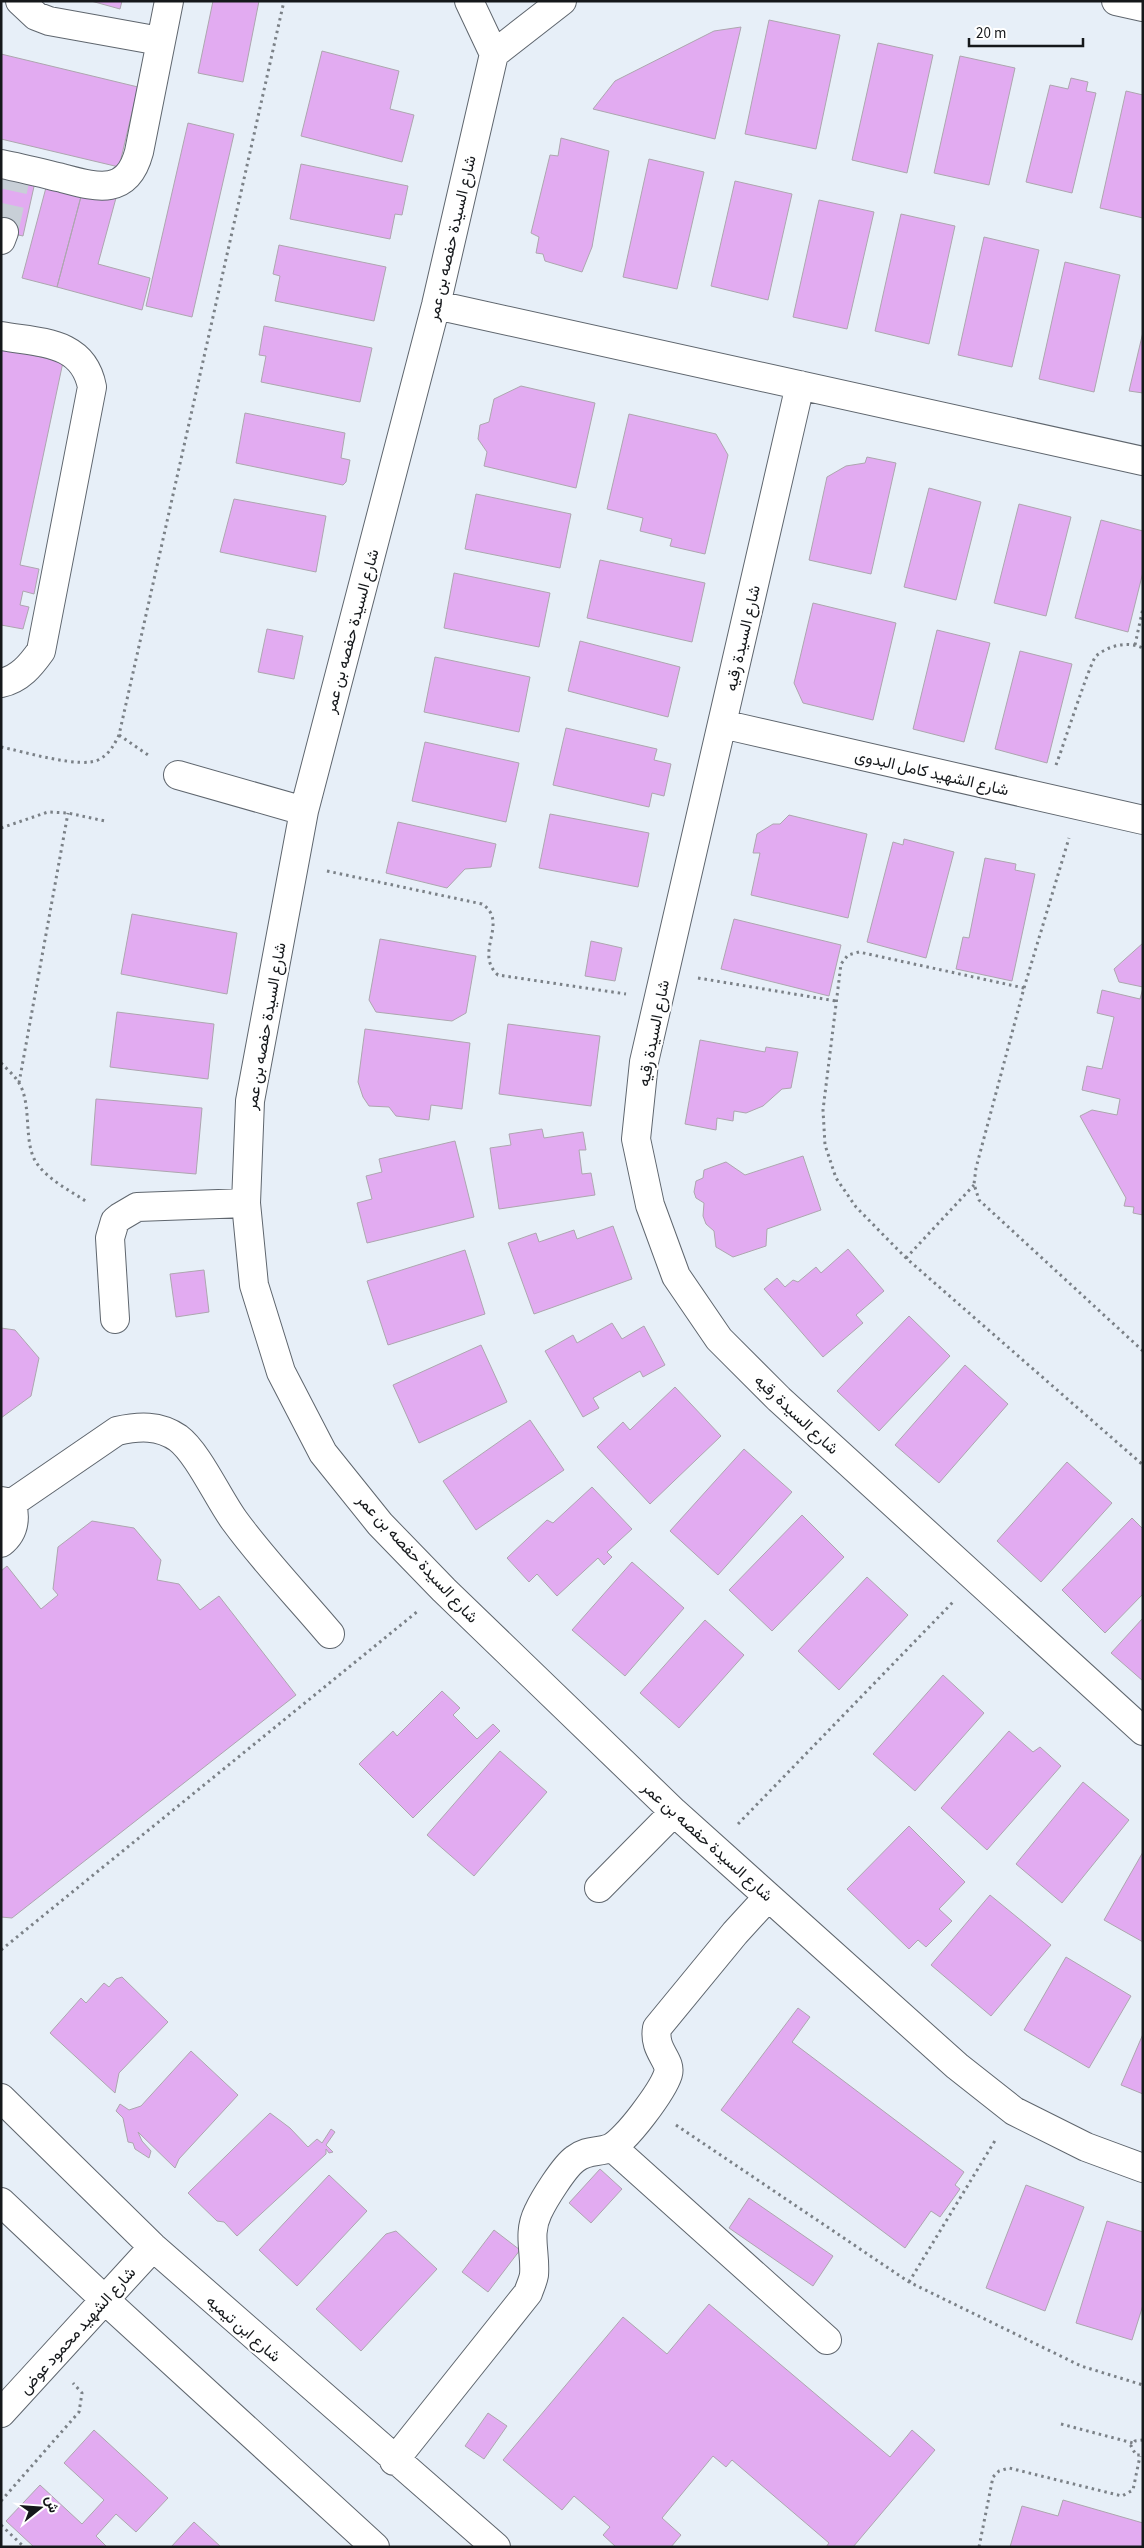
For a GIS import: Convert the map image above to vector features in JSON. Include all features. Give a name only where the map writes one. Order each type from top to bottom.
[{"type":"street","points":[[20,1],[36,16],[49,21],[160,41]]},
{"type":"street","points":[[12,170],[100,187],[122,181],[130,174],[139,152],[169,1]]},
{"type":"street","points":[[469,1],[494,54],[562,1]]},
{"type":"street","points":[[1116,1],[1143,7]]},
{"type":"street","name":"شارع السيدة حفصه بن عمر","points":[[494,54],[436,305],[304,811],[250,1101],[246,1203],[254,1285],[281,1372],[324,1453],[380,1524],[444,1590],[674,1812],[957,2066],[1014,2111],[1086,2147],[1143,2168]]},
{"type":"street","points":[[436,305],[1143,461]]},
{"type":"street","points":[[1,336],[61,347],[72,353],[82,362],[89,374],[92,386],[41,650],[32,664],[20,676],[1,683]]},
{"type":"street","name":"شارع السيدة رقيه","points":[[800,385],[644,1062],[636,1139],[650,1205],[676,1276],[719,1339],[779,1399],[1143,1731]]},
{"type":"street","name":"شارع الشهيد كامل البدوى","points":[[722,724],[1143,820]]},
{"type":"street","points":[[178,775],[304,811]]},
{"type":"street","points":[[115,1319],[110,1238],[115,1221],[127,1211],[137,1207],[246,1203]]},
{"type":"street","points":[[1,1543],[8,1538],[14,1527],[15,1516],[7,1502],[117,1432],[133,1427],[149,1427],[165,1431],[179,1439],[191,1451],[234,1521],[330,1634]]},
{"type":"street","points":[[599,1888],[674,1812]]},
{"type":"street","points":[[394,2461],[528,2293],[534,2277],[531,2238],[534,2224],[538,2211],[566,2168],[584,2153],[612,2147],[621,2140],[650,2106],[668,2073],[668,2065],[655,2039],[657,2028],[768,1896]]},
{"type":"street","name":"شارع ابن تيميه","points":[[1,2098],[153,2248],[394,2461],[496,2547]]},
{"type":"street","points":[[612,2147],[827,2340]]},
{"type":"street","points":[[1,2202],[105,2300],[375,2547]]},
{"type":"street","name":"شارع الشهيد محمود عوض","points":[[1,2413],[153,2248]]},
{"type":"path","points":[[1,747],[84,764],[99,760],[112,750],[118,735],[284,1]]},
{"type":"path","points":[[1135,644],[1143,608]]},
{"type":"path","points":[[1045,798],[1094,658],[1114,646],[1135,644],[1143,648]]},
{"type":"path","points":[[1078,805],[1024,988],[976,1168],[974,1184],[979,1200],[990,1213],[1143,1351]]},
{"type":"path","points":[[1,828],[48,812],[68,813],[105,822]]},
{"type":"path","points":[[19,1083],[68,813]]},
{"type":"path","points":[[294,864],[482,904],[490,909],[494,918],[488,960],[490,968],[498,975],[658,998]]},
{"type":"path","points":[[1024,988],[859,952],[848,955],[841,964],[836,1001],[823,1110],[825,1145],[836,1178],[856,1207],[906,1258],[1143,1465]]},
{"type":"path","points":[[664,972],[836,1001]]},
{"type":"path","points":[[1,1063],[19,1083],[26,1104],[32,1151],[36,1164],[46,1174],[115,1221]]},
{"type":"path","points":[[906,1258],[974,1184]]},
{"type":"path","points":[[714,1848],[976,1579]]},
{"type":"path","points":[[1,1950],[444,1590]]},
{"type":"path","points":[[650,2106],[909,2282],[1081,2366],[1143,2384]]},
{"type":"path","points":[[909,2282],[1014,2111]]},
{"type":"path","points":[[1,2500],[79,2412],[82,2393],[52,2358]]},
{"type":"path","points":[[1061,2424],[1133,2443],[1142,2440],[1143,2434]]},
{"type":"path","points":[[979,2547],[993,2477],[999,2471],[1009,2468],[1122,2496],[1133,2490],[1141,2456],[1133,2453],[1133,2443]]},
{"type":"path","points":[[1,2525],[24,2547]]},
{"type":"building","points":[[91,1],[122,1],[120,9]]},
{"type":"building","points":[[213,1],[259,1],[243,82],[198,73]]},
{"type":"building","points":[[769,20],[840,35],[816,149],[745,134]]},
{"type":"building","points":[[741,27],[715,139],[593,109],[615,81],[714,31]]},
{"type":"building","points":[[878,43],[933,55],[907,173],[852,160]]},
{"type":"building","points":[[322,51],[399,71],[390,109],[414,115],[402,162],[301,136]]},
{"type":"building","points":[[1,54],[138,87],[119,167],[1,139]]},
{"type":"building","points":[[960,56],[1015,68],[989,185],[934,173]]},
{"type":"building","points":[[1071,78],[1088,82],[1086,91],[1096,93],[1072,193],[1026,182],[1050,85],[1068,89]]},
{"type":"building","points":[[1126,91],[1143,95],[1143,218],[1100,208]]},
{"type":"building","points":[[188,123],[234,134],[192,317],[146,306]]},
{"type":"building","points":[[561,138],[609,151],[592,247],[582,272],[545,261],[543,254],[536,253],[539,237],[531,233],[550,155],[558,156]]},
{"type":"building","points":[[649,159],[704,172],[677,289],[623,277]]},
{"type":"building","points":[[301,164],[408,186],[402,215],[395,214],[390,239],[290,219]]},
{"type":"building","points":[[1,174],[35,182],[23,236],[1,231]]},
{"type":"building","points":[[48,180],[83,189],[57,287],[22,278]]},
{"type":"building","points":[[735,181],[792,194],[768,300],[711,286]]},
{"type":"building","points":[[83,189],[116,198],[98,264],[150,278],[142,310],[57,287]]},
{"type":"building","points":[[819,200],[874,212],[847,329],[793,317]]},
{"type":"building","points":[[901,214],[955,226],[929,344],[875,331]]},
{"type":"building","points":[[984,237],[1039,250],[1012,367],[958,355]]},
{"type":"building","points":[[279,245],[386,267],[374,321],[275,301],[280,276],[273,274]]},
{"type":"building","points":[[1065,262],[1120,275],[1094,392],[1039,379]]},
{"type":"building","points":[[264,326],[372,348],[360,402],[261,382],[266,356],[259,355]]},
{"type":"building","points":[[1143,332],[1143,393],[1129,391]]},
{"type":"building","points":[[1,348],[63,362],[20,565],[39,569],[34,594],[23,591],[20,605],[29,607],[23,629],[1,625]]},
{"type":"building","points":[[521,386],[595,403],[576,488],[484,466],[487,452],[478,439],[480,425],[489,422],[494,399]]},
{"type":"building","points":[[245,413],[345,433],[341,458],[350,460],[346,482],[343,485],[236,463]]},
{"type":"building","points":[[629,414],[716,434],[728,455],[705,554],[670,546],[672,539],[640,531],[643,518],[607,509]]},
{"type":"building","points":[[867,457],[896,463],[871,574],[809,560],[827,477],[846,466],[865,463]]},
{"type":"building","points":[[929,488],[981,502],[956,600],[904,587]]},
{"type":"building","points":[[476,494],[571,514],[560,568],[465,549]]},
{"type":"building","points":[[234,499],[326,516],[316,572],[220,552]]},
{"type":"building","points":[[1019,504],[1071,517],[1046,616],[994,603]]},
{"type":"building","points":[[1101,520],[1143,531],[1143,572],[1128,632],[1075,618]]},
{"type":"building","points":[[600,560],[705,583],[692,642],[587,618]]},
{"type":"building","points":[[454,573],[550,593],[539,647],[444,628]]},
{"type":"building","points":[[813,603],[896,623],[873,720],[803,703],[794,683]]},
{"type":"building","points":[[267,629],[303,636],[294,679],[258,672]]},
{"type":"building","points":[[937,630],[990,643],[964,742],[913,729]]},
{"type":"building","points":[[580,641],[680,667],[668,717],[568,691]]},
{"type":"building","points":[[1020,651],[1072,664],[1047,763],[995,749]]},
{"type":"building","points":[[435,657],[530,677],[519,732],[424,712]]},
{"type":"building","points":[[566,728],[657,749],[654,760],[671,764],[664,796],[652,793],[649,807],[553,785]]},
{"type":"building","points":[[425,742],[519,763],[506,822],[412,801]]},
{"type":"building","points":[[550,814],[649,833],[638,887],[539,868]]},
{"type":"building","points":[[789,815],[867,834],[848,918],[751,895],[760,853],[753,853],[757,834],[773,824],[780,824]]},
{"type":"building","points":[[398,822],[496,844],[491,867],[465,869],[447,888],[386,873]]},
{"type":"building","points":[[904,839],[954,852],[926,958],[867,942],[893,842],[903,845]]},
{"type":"building","points":[[985,858],[1016,864],[1015,870],[1035,874],[1012,981],[956,969],[963,937],[969,938]]},
{"type":"building","points":[[132,914],[237,933],[227,994],[121,974]]},
{"type":"building","points":[[734,919],[841,945],[829,996],[721,969]]},
{"type":"building","points":[[380,939],[476,956],[466,1013],[452,1021],[376,1012],[369,1000]]},
{"type":"building","points":[[591,941],[622,948],[615,981],[585,976]]},
{"type":"building","points":[[1143,943],[1143,987],[1119,982],[1114,969]]},
{"type":"building","points":[[1143,988],[1143,1215],[1133,1213],[1134,1207],[1124,1206],[1126,1198],[1080,1116],[1092,1110],[1117,1115],[1120,1099],[1082,1090],[1087,1066],[1102,1069],[1114,1017],[1097,1013],[1102,990],[1140,999]]},
{"type":"building","points":[[117,1012],[214,1024],[208,1079],[110,1067]]},
{"type":"building","points":[[508,1024],[600,1036],[591,1106],[499,1094]]},
{"type":"building","points":[[365,1029],[470,1043],[462,1109],[431,1105],[429,1120],[396,1116],[389,1107],[369,1106],[363,1097],[358,1082]]},
{"type":"building","points":[[700,1040],[765,1052],[766,1047],[798,1052],[791,1088],[782,1089],[763,1106],[746,1113],[734,1111],[733,1121],[717,1118],[716,1130],[685,1124]]},
{"type":"building","points":[[96,1099],[202,1108],[196,1174],[91,1165]]},
{"type":"building","points":[[542,1129],[544,1138],[583,1132],[586,1150],[579,1150],[582,1174],[591,1173],[595,1195],[499,1209],[490,1148],[511,1145],[509,1134]]},
{"type":"building","points":[[455,1141],[474,1217],[367,1243],[357,1203],[372,1199],[366,1176],[382,1172],[379,1159]]},
{"type":"building","points":[[803,1156],[821,1210],[767,1229],[766,1246],[733,1257],[716,1247],[714,1231],[706,1224],[703,1216],[704,1203],[696,1198],[694,1192],[696,1181],[703,1178],[704,1170],[726,1162],[745,1175]]},
{"type":"building","points":[[613,1226],[632,1279],[534,1314],[508,1243],[536,1233],[539,1242],[574,1230],[577,1239]]},
{"type":"building","points":[[848,1249],[884,1291],[856,1315],[863,1323],[823,1357],[764,1289],[777,1278],[785,1287],[793,1280],[798,1282],[816,1267],[821,1273]]},
{"type":"building","points":[[465,1250],[485,1314],[388,1345],[367,1281]]},
{"type":"building","points":[[204,1270],[209,1312],[176,1317],[170,1274]]},
{"type":"building","points":[[909,1316],[950,1356],[879,1431],[837,1391]]},
{"type":"building","points":[[612,1323],[622,1339],[644,1326],[665,1365],[643,1377],[640,1371],[593,1398],[599,1408],[583,1417],[545,1351],[573,1335],[577,1343]]},
{"type":"building","points":[[1,1328],[15,1330],[39,1358],[31,1396],[1,1418]]},
{"type":"building","points":[[481,1345],[507,1402],[419,1443],[393,1385]]},
{"type":"building","points":[[965,1365],[1008,1404],[939,1483],[895,1445]]},
{"type":"building","points":[[675,1387],[721,1436],[650,1504],[597,1447],[623,1422],[630,1430]]},
{"type":"building","points":[[530,1420],[564,1470],[476,1530],[443,1481]]},
{"type":"building","points":[[744,1449],[792,1492],[718,1575],[670,1531]]},
{"type":"building","points":[[1067,1462],[1112,1503],[1041,1582],[997,1541]]},
{"type":"building","points":[[592,1487],[632,1529],[607,1552],[612,1557],[604,1565],[598,1558],[557,1596],[537,1574],[529,1582],[507,1558],[547,1520],[553,1523]]},
{"type":"building","points":[[802,1515],[844,1557],[772,1631],[729,1590]]},
{"type":"building","points":[[1132,1518],[1143,1529],[1143,1594],[1105,1633],[1062,1590]]},
{"type":"building","points":[[92,1521],[134,1528],[161,1560],[157,1580],[179,1584],[200,1610],[219,1596],[296,1695],[12,1918],[1,1917],[1,1571],[7,1566],[41,1609],[58,1595],[53,1589],[58,1547]]},
{"type":"building","points":[[632,1562],[684,1608],[625,1676],[572,1630]]},
{"type":"building","points":[[867,1577],[908,1615],[839,1690],[798,1651]]},
{"type":"building","points":[[1143,1618],[1143,1681],[1111,1653]]},
{"type":"building","points":[[705,1620],[744,1655],[679,1728],[640,1693]]},
{"type":"building","points":[[943,1675],[984,1713],[915,1791],[873,1754]]},
{"type":"building","points":[[442,1691],[460,1708],[453,1715],[477,1739],[493,1724],[500,1731],[413,1818],[359,1764],[393,1731],[397,1736]]},
{"type":"building","points":[[1009,1731],[1033,1752],[1040,1747],[1061,1766],[987,1850],[941,1808]]},
{"type":"building","points":[[500,1751],[547,1792],[474,1876],[427,1835]]},
{"type":"building","points":[[1083,1782],[1129,1820],[1062,1903],[1016,1864]]},
{"type":"building","points":[[909,1826],[965,1882],[939,1909],[952,1921],[926,1947],[918,1940],[909,1949],[847,1889]]},
{"type":"building","points":[[1143,1852],[1143,1942],[1104,1920]]},
{"type":"building","points":[[990,1895],[1051,1945],[991,2016],[931,1965]]},
{"type":"building","points":[[1066,1957],[1131,1996],[1089,2068],[1024,2030]]},
{"type":"building","points":[[122,1977],[168,2022],[119,2073],[115,2093],[50,2033],[81,1998],[86,2003],[104,1983],[109,1987],[116,1979]]},
{"type":"building","points":[[798,2008],[810,2017],[792,2042],[964,2172],[955,2185],[960,2189],[940,2217],[931,2211],[905,2248],[721,2110]]},
{"type":"building","points":[[1143,2034],[1143,2094],[1121,2085]]},
{"type":"building","points":[[191,2051],[238,2095],[179,2159],[175,2168],[138,2132],[142,2141],[151,2151],[149,2158],[135,2149],[133,2143],[128,2142],[123,2118],[116,2111],[120,2104],[129,2110],[141,2106]]},
{"type":"building","points":[[270,2113],[290,2128],[308,2147],[317,2139],[322,2143],[331,2129],[335,2132],[326,2145],[333,2152],[329,2153],[326,2149],[326,2154],[237,2236],[224,2222],[217,2221],[188,2193]]},
{"type":"building","points":[[600,2169],[622,2189],[591,2223],[569,2203]]},
{"type":"building","points":[[329,2175],[367,2211],[297,2286],[259,2250]]},
{"type":"building","points":[[1026,2185],[1084,2207],[1045,2311],[986,2288]]},
{"type":"building","points":[[749,2198],[833,2256],[813,2286],[729,2228]]},
{"type":"building","points":[[1107,2221],[1143,2232],[1143,2305],[1132,2340],[1076,2323]]},
{"type":"building","points":[[494,2230],[520,2250],[488,2292],[462,2272]]},
{"type":"building","points":[[396,2231],[437,2269],[361,2351],[316,2309],[386,2234]]},
{"type":"building","points":[[709,2304],[890,2457],[912,2430],[935,2450],[853,2547],[826,2547],[829,2543],[732,2460],[726,2467],[713,2456],[662,2518],[681,2535],[671,2547],[616,2547],[603,2535],[610,2527],[574,2496],[562,2510],[503,2460],[623,2317],[667,2354]]},
{"type":"building","points":[[488,2413],[507,2426],[484,2459],[465,2446]]},
{"type":"building","points":[[94,2430],[168,2498],[136,2532],[116,2514],[96,2536],[107,2547],[34,2547],[6,2521],[40,2485],[82,2524],[104,2500],[64,2463]]},
{"type":"building","points":[[1063,2500],[1143,2523],[1143,2547],[1010,2547],[1022,2506],[1058,2516]]},
{"type":"building","points":[[194,2522],[221,2547],[171,2547]]},
{"type":"tunnel","points":[[4,232],[16,177]]}]
